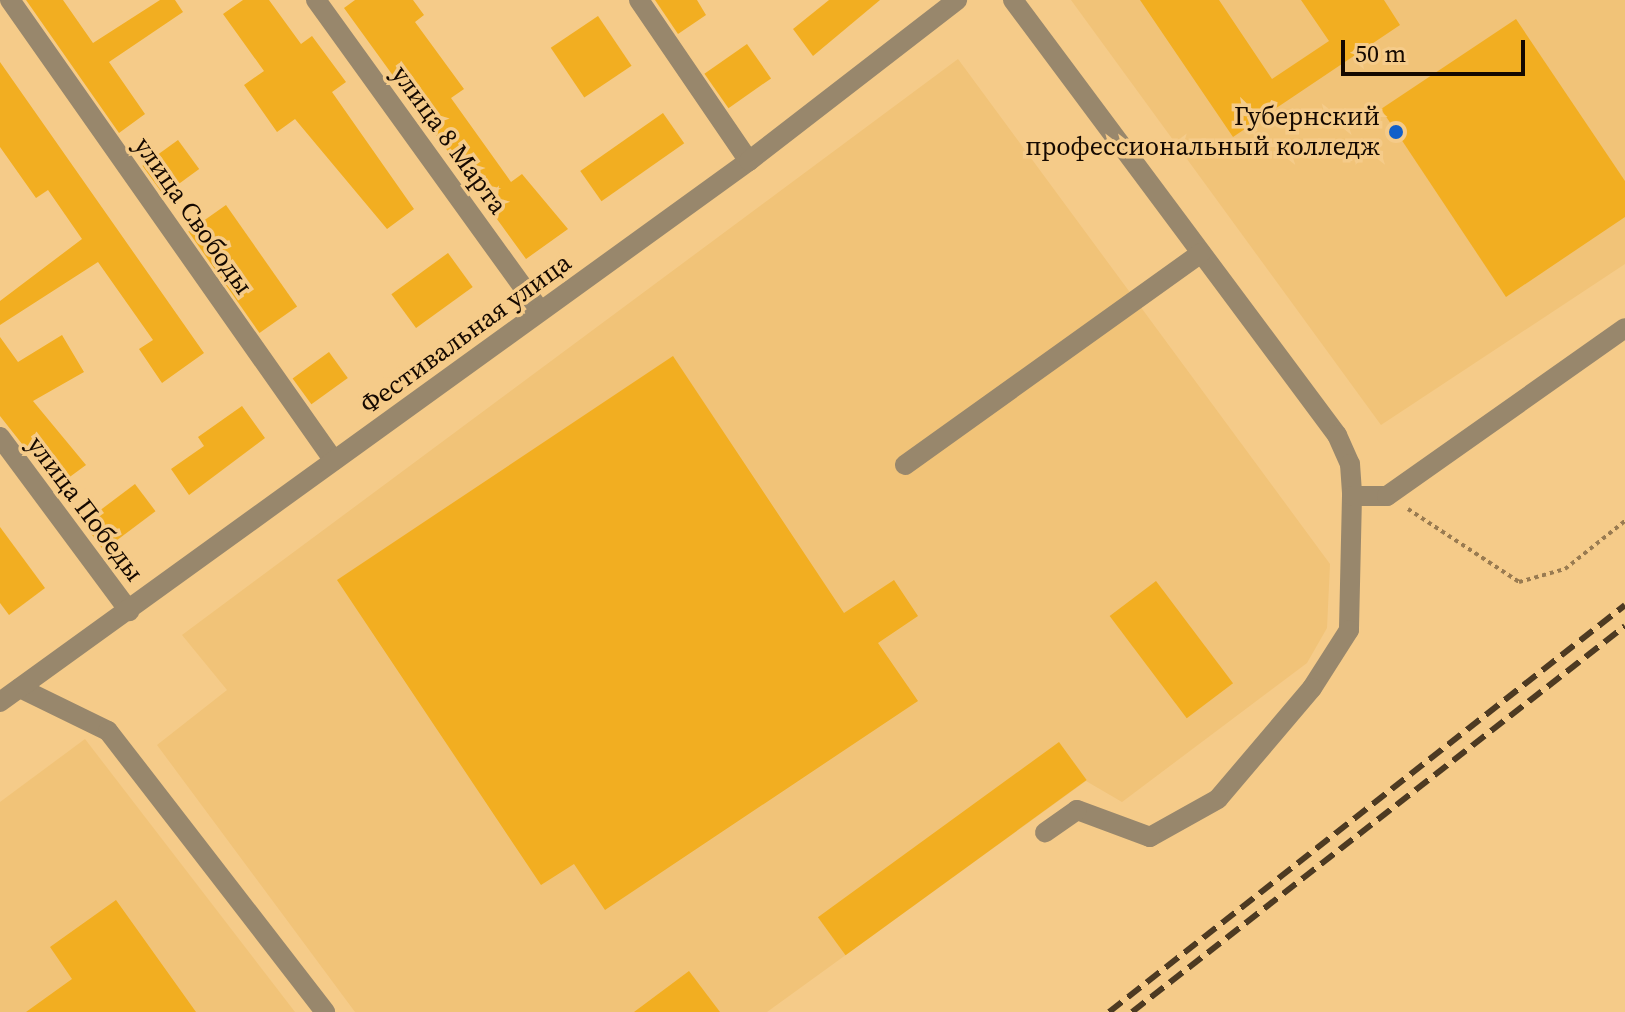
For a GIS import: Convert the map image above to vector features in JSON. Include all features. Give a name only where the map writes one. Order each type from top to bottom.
[{"type":"street","name":"улица Свободы","points":[[10,0],[334,461]]},
{"type":"street","name":"улица 8 Марта","points":[[316,0],[540,311]]},
{"type":"street","points":[[639,0],[749,161]]},
{"type":"street","name":"Фестивальная улица","points":[[0,702],[749,161],[957,0]]},
{"type":"street","points":[[1013,0],[1337,435],[1350,464],[1352,496],[1349,630],[1312,688],[1218,799],[1150,837],[1077,810],[1045,832]]},
{"type":"street","points":[[905,465],[1201,253]]},
{"type":"street","points":[[1352,496],[1387,496],[1625,328]]},
{"type":"street","name":"улица Победы","points":[[0,437],[129,611]]},
{"type":"street","points":[[20,688],[108,731],[325,1012]]},
{"type":"path","points":[[1387,496],[1519,582],[1565,569],[1625,521]]},
{"type":"shaded area","name":"Губернский профессиональный колледж","points":[[1071,0],[1625,0],[1625,264],[1381,425]]},
{"type":"shaded area","points":[[958,59],[1330,564],[1327,628],[1307,663],[1122,802],[1086,781],[767,1012],[355,1012],[157,745],[227,690],[182,635]]},
{"type":"shaded area","points":[[85,739],[295,1012],[0,1012],[0,802]]},
{"type":"building","points":[[26,0],[63,0],[93,43],[160,0],[175,0],[183,12],[109,62],[145,114],[119,133]]},
{"type":"building","points":[[243,0],[269,0],[301,44],[312,36],[346,82],[332,92],[414,209],[387,229],[295,119],[277,132],[244,85],[264,71],[223,14]]},
{"type":"building","points":[[355,0],[413,0],[424,15],[415,22],[464,89],[451,98],[511,182],[522,174],[568,229],[526,259],[344,8]]},
{"type":"building","points":[[655,0],[697,0],[706,15],[678,34]]},
{"type":"building","points":[[829,0],[880,0],[813,56],[793,29]]},
{"type":"building","points":[[1140,0],[1219,0],[1272,79],[1329,41],[1301,0],[1384,0],[1400,25],[1233,137]]},
{"type":"building","points":[[598,16],[632,66],[584,98],[551,48]]},
{"type":"building","points":[[1516,19],[1625,181],[1625,217],[1506,297],[1381,109]]},
{"type":"building","points":[[747,44],[771,78],[728,108],[704,74]]},
{"type":"building","points":[[0,62],[204,353],[162,383],[139,349],[153,340],[98,262],[0,325],[0,301],[82,239],[48,190],[36,198],[0,147]]},
{"type":"building","points":[[663,113],[684,143],[601,201],[580,171]]},
{"type":"building","points":[[178,140],[199,169],[164,195],[142,166]]},
{"type":"building","points":[[226,205],[297,307],[259,333],[188,231]]},
{"type":"building","points":[[448,253],[473,287],[416,328],[391,294]]},
{"type":"building","points":[[62,335],[84,372],[33,401],[86,465],[56,487],[0,416],[0,337],[18,362]]},
{"type":"building","points":[[329,352],[348,378],[311,404],[293,378]]},
{"type":"building","points":[[673,356],[844,613],[894,580],[918,616],[878,643],[918,701],[605,910],[574,864],[541,885],[337,580]]},
{"type":"building","points":[[242,406],[265,438],[189,495],[171,469],[204,446],[198,437]]},
{"type":"building","points":[[135,484],[155,511],[104,550],[83,523]]},
{"type":"building","points":[[0,527],[45,588],[9,615],[0,603]]},
{"type":"building","points":[[1156,581],[1233,683],[1187,718],[1110,616]]},
{"type":"building","points":[[1059,742],[1087,780],[846,955],[818,917]]},
{"type":"building","points":[[116,900],[196,1012],[26,1012],[72,979],[50,947]]},
{"type":"building","points":[[689,971],[720,1012],[634,1012]]},
{"type":"railway","points":[[1109,1012],[1625,605]]},
{"type":"railway","points":[[1132,1012],[1625,626]]},
{"type":"place","name":"Губернский профессиональный колледж","points":[[1396,132]]}]
